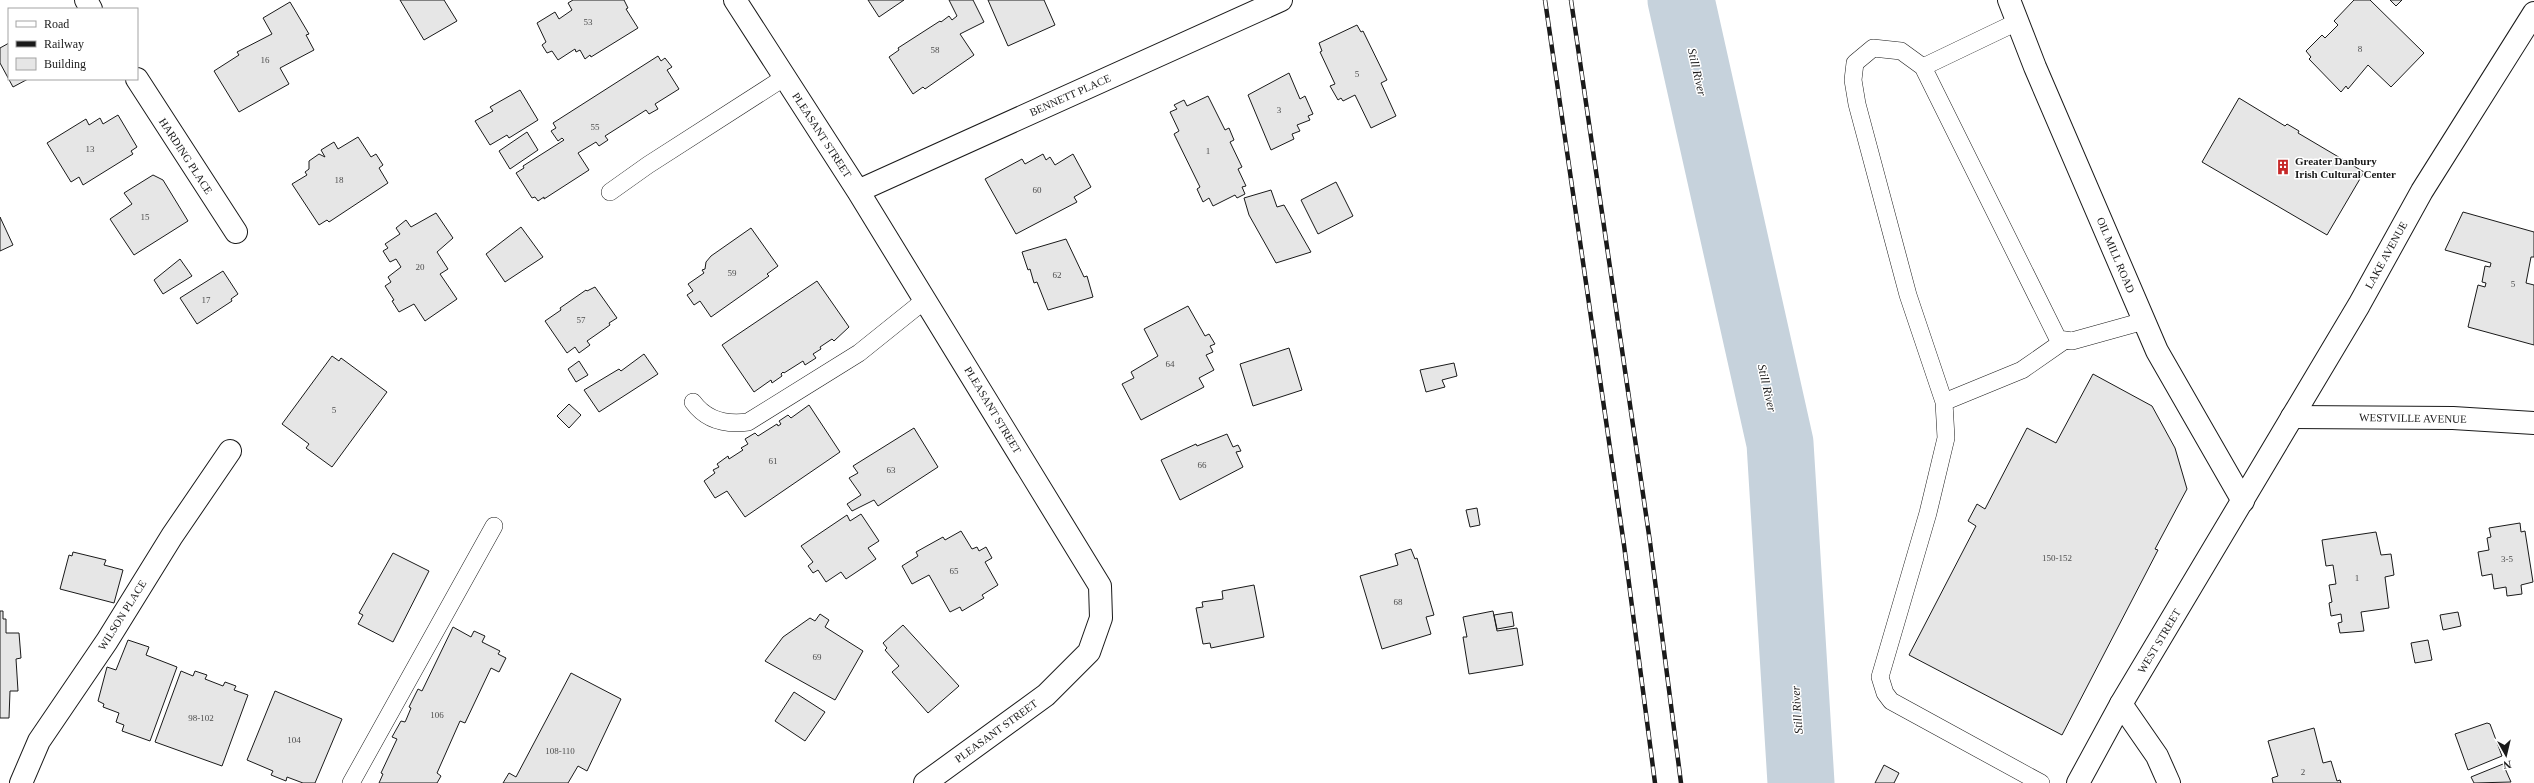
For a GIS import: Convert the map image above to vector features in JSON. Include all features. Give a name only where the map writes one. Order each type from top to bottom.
[{"type":"street","name":"PLEASANT STREET","points":[[735,0],[926,300],[1100,586],[1101,618],[1089,652],[1046,695],[925,783]]},
{"type":"street","name":"BENNETT PLACE","points":[[858,191],[1282,0]]},
{"type":"street","name":"OIL MILL ROAD","points":[[2009,0],[2156,351],[2243,501]]},
{"type":"street","name":"LAKE AVENUE","points":[[2243,501],[2359,305],[2422,191],[2534,12]]},
{"type":"street","name":"HARDING PLACE","points":[[138,80],[236,232]]},
{"type":"street","name":"WESTVILLE AVENUE","points":[[2292,417],[2453,418],[2534,423]]},
{"type":"street","name":"WILSON PLACE","points":[[21,783],[39,741],[107,641],[172,536],[230,451]]},
{"type":"street","name":"WEST STREET","points":[[2078,783],[2121,704],[2243,501]]},
{"type":"street","points":[[2121,704],[2156,756],[2169,783]]},
{"type":"lane","points":[[1923,67],[2017,22]]},
{"type":"lane","points":[[2041,783],[1891,701],[1885,693],[1880,677],[1928,513],[1946,438],[1944,402],[1908,295],[1857,104],[1852,80],[1855,63],[1873,48],[1901,51],[1923,67],[2058,339],[2072,341],[2144,321]]},
{"type":"lane","points":[[610,192],[648,165],[785,77]]},
{"type":"lane","points":[[693,402],[702,413],[724,422],[731,424],[748,422],[859,353],[926,300]]},
{"type":"lane","points":[[1944,402],[2022,370],[2065,340]]},
{"type":"lane","points":[[351,783],[494,526]]},
{"type":"building","points":[[400,0],[444,0],[457,21],[424,40]]},
{"type":"building","points":[[573,0],[624,0],[628,8],[626,9],[638,28],[591,57],[590,55],[585,59],[580,50],[576,52],[575,49],[558,60],[552,51],[547,53],[542,45],[546,42],[537,23],[555,12],[559,19],[572,10],[568,3]]},
{"type":"building","points":[[868,0],[904,0],[879,17]]},
{"type":"building","points":[[949,0],[973,0],[984,22],[960,34],[974,55],[925,89],[923,87],[913,94],[889,57],[899,50],[898,48],[940,21],[941,22],[949,16],[952,20],[957,16]]},
{"type":"building","points":[[988,0],[1044,0],[1055,25],[1008,46]]},
{"type":"building","points":[[2354,0],[2370,0],[2424,53],[2391,87],[2368,65],[2348,89],[2346,86],[2341,92],[2309,59],[2311,57],[2306,51],[2322,35],[2325,38],[2338,25],[2334,21]]},
{"type":"building","points":[[2390,0],[2402,0],[2396,6]]},
{"type":"building","points":[[290,2],[309,34],[306,35],[314,50],[280,68],[289,84],[239,112],[214,71],[239,55],[237,52],[272,34],[263,18]]},
{"type":"building","points":[[1357,25],[1361,32],[1363,31],[1387,80],[1381,83],[1396,116],[1371,128],[1355,95],[1343,101],[1341,98],[1338,100],[1330,86],[1335,84],[1320,52],[1322,51],[1319,43]]},
{"type":"building","points":[[8,44],[8,78],[0,63],[0,48]]},
{"type":"building","points":[[658,56],[661,61],[665,58],[672,67],[667,70],[679,89],[655,104],[658,109],[649,114],[646,110],[605,136],[608,140],[599,146],[596,142],[578,153],[589,170],[544,199],[544,197],[538,201],[535,197],[532,198],[516,173],[524,168],[523,166],[564,140],[562,138],[558,141],[551,131],[556,128],[553,123]]},
{"type":"building","points":[[1289,73],[1300,99],[1305,96],[1313,114],[1308,116],[1310,120],[1297,125],[1300,131],[1292,134],[1294,139],[1271,150],[1248,95]]},
{"type":"building","points":[[9,80],[26,80],[13,87]]},
{"type":"building","points":[[520,90],[538,120],[509,138],[507,135],[490,145],[475,121],[493,111],[490,107]]},
{"type":"building","points":[[1208,96],[1225,130],[1229,128],[1234,140],[1230,142],[1242,167],[1238,169],[1246,186],[1242,187],[1245,194],[1237,198],[1235,195],[1213,206],[1209,198],[1203,202],[1197,189],[1200,187],[1174,134],[1179,131],[1170,112],[1177,109],[1174,105],[1184,100],[1187,106]]},
{"type":"building","name":"Greater Danbury Irish Cultural Center","points":[[2239,98],[2285,126],[2287,124],[2299,131],[2298,133],[2364,172],[2327,235],[2202,162]]},
{"type":"building","points":[[118,115],[137,147],[131,151],[133,154],[83,185],[79,177],[71,182],[47,143],[86,119],[89,125],[100,118],[103,124]]},
{"type":"building","points":[[527,132],[538,150],[510,169],[499,151]]},
{"type":"building","points":[[358,137],[371,157],[376,154],[383,165],[379,168],[388,183],[329,222],[327,220],[319,225],[292,184],[307,175],[305,172],[309,169],[309,161],[319,154],[325,157],[321,150],[334,142],[338,149]]},
{"type":"building","points":[[1043,154],[1046,160],[1050,157],[1055,165],[1073,154],[1091,187],[1074,197],[1077,202],[1016,234],[985,179],[1022,159],[1025,164]]},
{"type":"building","points":[[153,175],[163,180],[188,221],[134,255],[110,219],[132,204],[124,193]]},
{"type":"building","points":[[1336,182],[1353,216],[1318,234],[1301,200]]},
{"type":"building","points":[[1271,190],[1277,207],[1284,205],[1311,252],[1276,263],[1249,215],[1244,198]]},
{"type":"building","points":[[2463,212],[2534,232],[2534,257],[2531,257],[2526,283],[2534,285],[2534,345],[2468,327],[2478,285],[2485,287],[2486,283],[2482,282],[2485,266],[2490,267],[2491,263],[2445,250]]},
{"type":"building","points":[[436,213],[453,238],[437,252],[448,269],[440,274],[457,299],[425,321],[414,304],[399,312],[392,301],[394,300],[385,286],[391,282],[388,277],[401,267],[396,259],[390,262],[383,251],[388,248],[385,244],[400,234],[396,228],[406,220],[411,227]]},
{"type":"building","points":[[0,217],[13,245],[0,251]]},
{"type":"building","points":[[521,227],[543,257],[505,282],[486,254]]},
{"type":"building","points":[[751,228],[778,266],[767,274],[769,276],[711,317],[700,301],[694,305],[687,295],[693,291],[688,284],[704,273],[702,270],[705,269],[706,262],[711,256]]},
{"type":"building","points":[[1066,239],[1084,277],[1087,276],[1093,297],[1048,310],[1037,282],[1034,283],[1030,269],[1028,270],[1022,252]]},
{"type":"building","points":[[180,259],[192,276],[163,294],[154,280]]},
{"type":"building","points":[[223,271],[238,294],[231,299],[232,301],[197,324],[180,298]]},
{"type":"building","points":[[817,281],[849,327],[834,341],[832,339],[820,347],[821,349],[813,354],[816,358],[805,365],[803,361],[784,373],[783,372],[781,374],[782,376],[772,383],[771,380],[754,392],[722,345]]},
{"type":"building","points":[[595,287],[617,318],[609,323],[610,325],[587,341],[590,345],[579,353],[575,347],[567,353],[545,321],[561,310],[560,308],[586,290],[587,291]]},
{"type":"building","points":[[1188,306],[1205,336],[1209,334],[1215,344],[1210,346],[1213,352],[1206,355],[1214,370],[1199,378],[1204,387],[1141,420],[1122,384],[1134,378],[1131,372],[1158,356],[1144,329]]},
{"type":"building","points":[[1289,348],[1302,390],[1253,406],[1240,364]]},
{"type":"building","points":[[644,354],[658,374],[599,412],[584,390],[619,369],[621,371]]},
{"type":"building","points":[[332,356],[339,361],[341,358],[387,392],[332,467],[306,448],[309,444],[282,424]]},
{"type":"building","points":[[579,361],[588,375],[576,382],[568,369]]},
{"type":"building","points":[[1454,363],[1457,376],[1442,380],[1445,387],[1426,392],[1420,370]]},
{"type":"building","points":[[2093,374],[2152,406],[2175,448],[2187,489],[2155,549],[2158,550],[2062,735],[1909,655],[1976,526],[1968,521],[1977,504],[1985,509],[2027,428],[2056,443]]},
{"type":"building","points":[[569,404],[581,415],[569,428],[557,416]]},
{"type":"building","points":[[809,405],[840,452],[745,517],[727,491],[715,498],[704,481],[715,473],[713,470],[719,467],[717,464],[728,456],[729,459],[743,450],[741,448],[748,444],[745,439],[755,433],[758,436],[777,424],[778,426],[781,424],[779,421],[788,415],[791,418]]},
{"type":"building","points":[[914,428],[938,467],[878,506],[874,500],[852,511],[847,504],[861,495],[849,478],[858,473],[853,466]]},
{"type":"building","points":[[1227,434],[1233,447],[1238,445],[1241,451],[1236,452],[1243,467],[1180,500],[1161,460],[1196,444],[1197,446]]},
{"type":"building","points":[[1477,508],[1480,525],[1470,527],[1466,510]]},
{"type":"building","points":[[861,514],[879,541],[868,548],[876,559],[846,579],[841,572],[826,582],[818,570],[813,573],[808,566],[813,562],[801,546],[847,515],[850,521]]},
{"type":"building","points":[[2520,523],[2521,532],[2525,531],[2533,582],[2521,585],[2522,594],[2507,596],[2506,587],[2494,589],[2492,574],[2482,576],[2478,552],[2489,550],[2487,538],[2491,537],[2489,528]]},
{"type":"building","points":[[961,531],[972,549],[977,547],[979,551],[986,547],[992,558],[985,562],[998,585],[982,595],[984,598],[962,611],[960,607],[950,612],[929,575],[912,584],[902,566],[918,556],[916,552],[943,537],[945,540]]},
{"type":"building","points":[[2376,532],[2381,555],[2391,554],[2394,575],[2385,577],[2389,608],[2361,612],[2364,631],[2340,633],[2338,623],[2342,622],[2341,614],[2331,616],[2329,603],[2332,602],[2329,585],[2336,584],[2333,565],[2326,566],[2322,540]]},
{"type":"building","points":[[1411,549],[1415,559],[1417,558],[1434,615],[1426,617],[1431,634],[1382,649],[1360,576],[1398,565],[1395,554]]},
{"type":"building","points":[[73,552],[106,560],[104,565],[123,570],[114,603],[60,589],[69,555],[72,556]]},
{"type":"building","points":[[393,553],[429,571],[393,642],[358,624],[363,615],[359,613]]},
{"type":"building","points":[[1254,585],[1264,637],[1211,648],[1210,643],[1203,644],[1196,608],[1203,607],[1202,602],[1223,599],[1222,591]]},
{"type":"building","points":[[0,611],[3,611],[3,619],[6,619],[6,633],[19,633],[21,658],[16,659],[18,691],[10,691],[9,718],[0,718]]},
{"type":"building","points":[[1493,611],[1497,631],[1517,628],[1523,665],[1469,674],[1463,637],[1467,637],[1463,617]]},
{"type":"building","points":[[1512,612],[1514,626],[1497,629],[1494,615]]},
{"type":"building","points":[[2458,612],[2461,626],[2443,630],[2440,615]]},
{"type":"building","points":[[820,614],[829,620],[825,627],[863,651],[835,700],[765,661],[783,637],[810,618],[815,621]]},
{"type":"building","points":[[903,625],[959,686],[928,713],[892,672],[899,666],[885,650],[887,648],[883,643]]},
{"type":"building","points":[[453,627],[471,637],[474,631],[485,636],[482,642],[500,651],[498,654],[506,658],[499,672],[491,668],[465,723],[460,721],[437,773],[441,776],[437,783],[379,783],[383,774],[381,773],[397,739],[392,737],[401,721],[405,722],[411,708],[409,707],[418,689],[422,691]]},
{"type":"building","points":[[128,640],[149,647],[146,655],[177,667],[150,741],[122,731],[124,725],[116,722],[119,713],[103,707],[104,704],[98,701],[107,667],[116,670]]},
{"type":"building","points":[[2428,640],[2432,660],[2415,663],[2411,643]]},
{"type":"building","points":[[181,671],[193,676],[195,671],[207,675],[205,679],[223,686],[225,682],[236,686],[234,690],[248,695],[222,766],[155,742]]},
{"type":"building","points":[[571,673],[621,699],[587,771],[578,766],[568,783],[503,783],[509,773],[516,777]]},
{"type":"building","points":[[275,691],[342,719],[315,783],[303,783],[287,777],[286,781],[271,775],[273,771],[247,760]]},
{"type":"building","points":[[794,692],[825,712],[805,741],[775,721]]},
{"type":"building","points":[[2487,723],[2490,724],[2502,756],[2468,770],[2455,734]]},
{"type":"building","points":[[2314,728],[2323,763],[2331,761],[2337,781],[2340,780],[2341,783],[2273,783],[2272,778],[2278,776],[2268,741]]},
{"type":"building","points":[[2503,764],[2511,782],[2474,783],[2471,777]]},
{"type":"building","points":[[1884,765],[1899,773],[1894,783],[1875,783]]},
{"type":"waterway","name":"Still River","points":[[1681,0],[1780,443],[1801,783]]},
{"type":"railway","points":[[1545,0],[1624,545],[1655,783]]},
{"type":"railway","points":[[1571,0],[1650,542],[1681,783]]},
{"type":"place","name":"Greater Danbury Irish Cultural Center","points":[[2283,167]]}]
